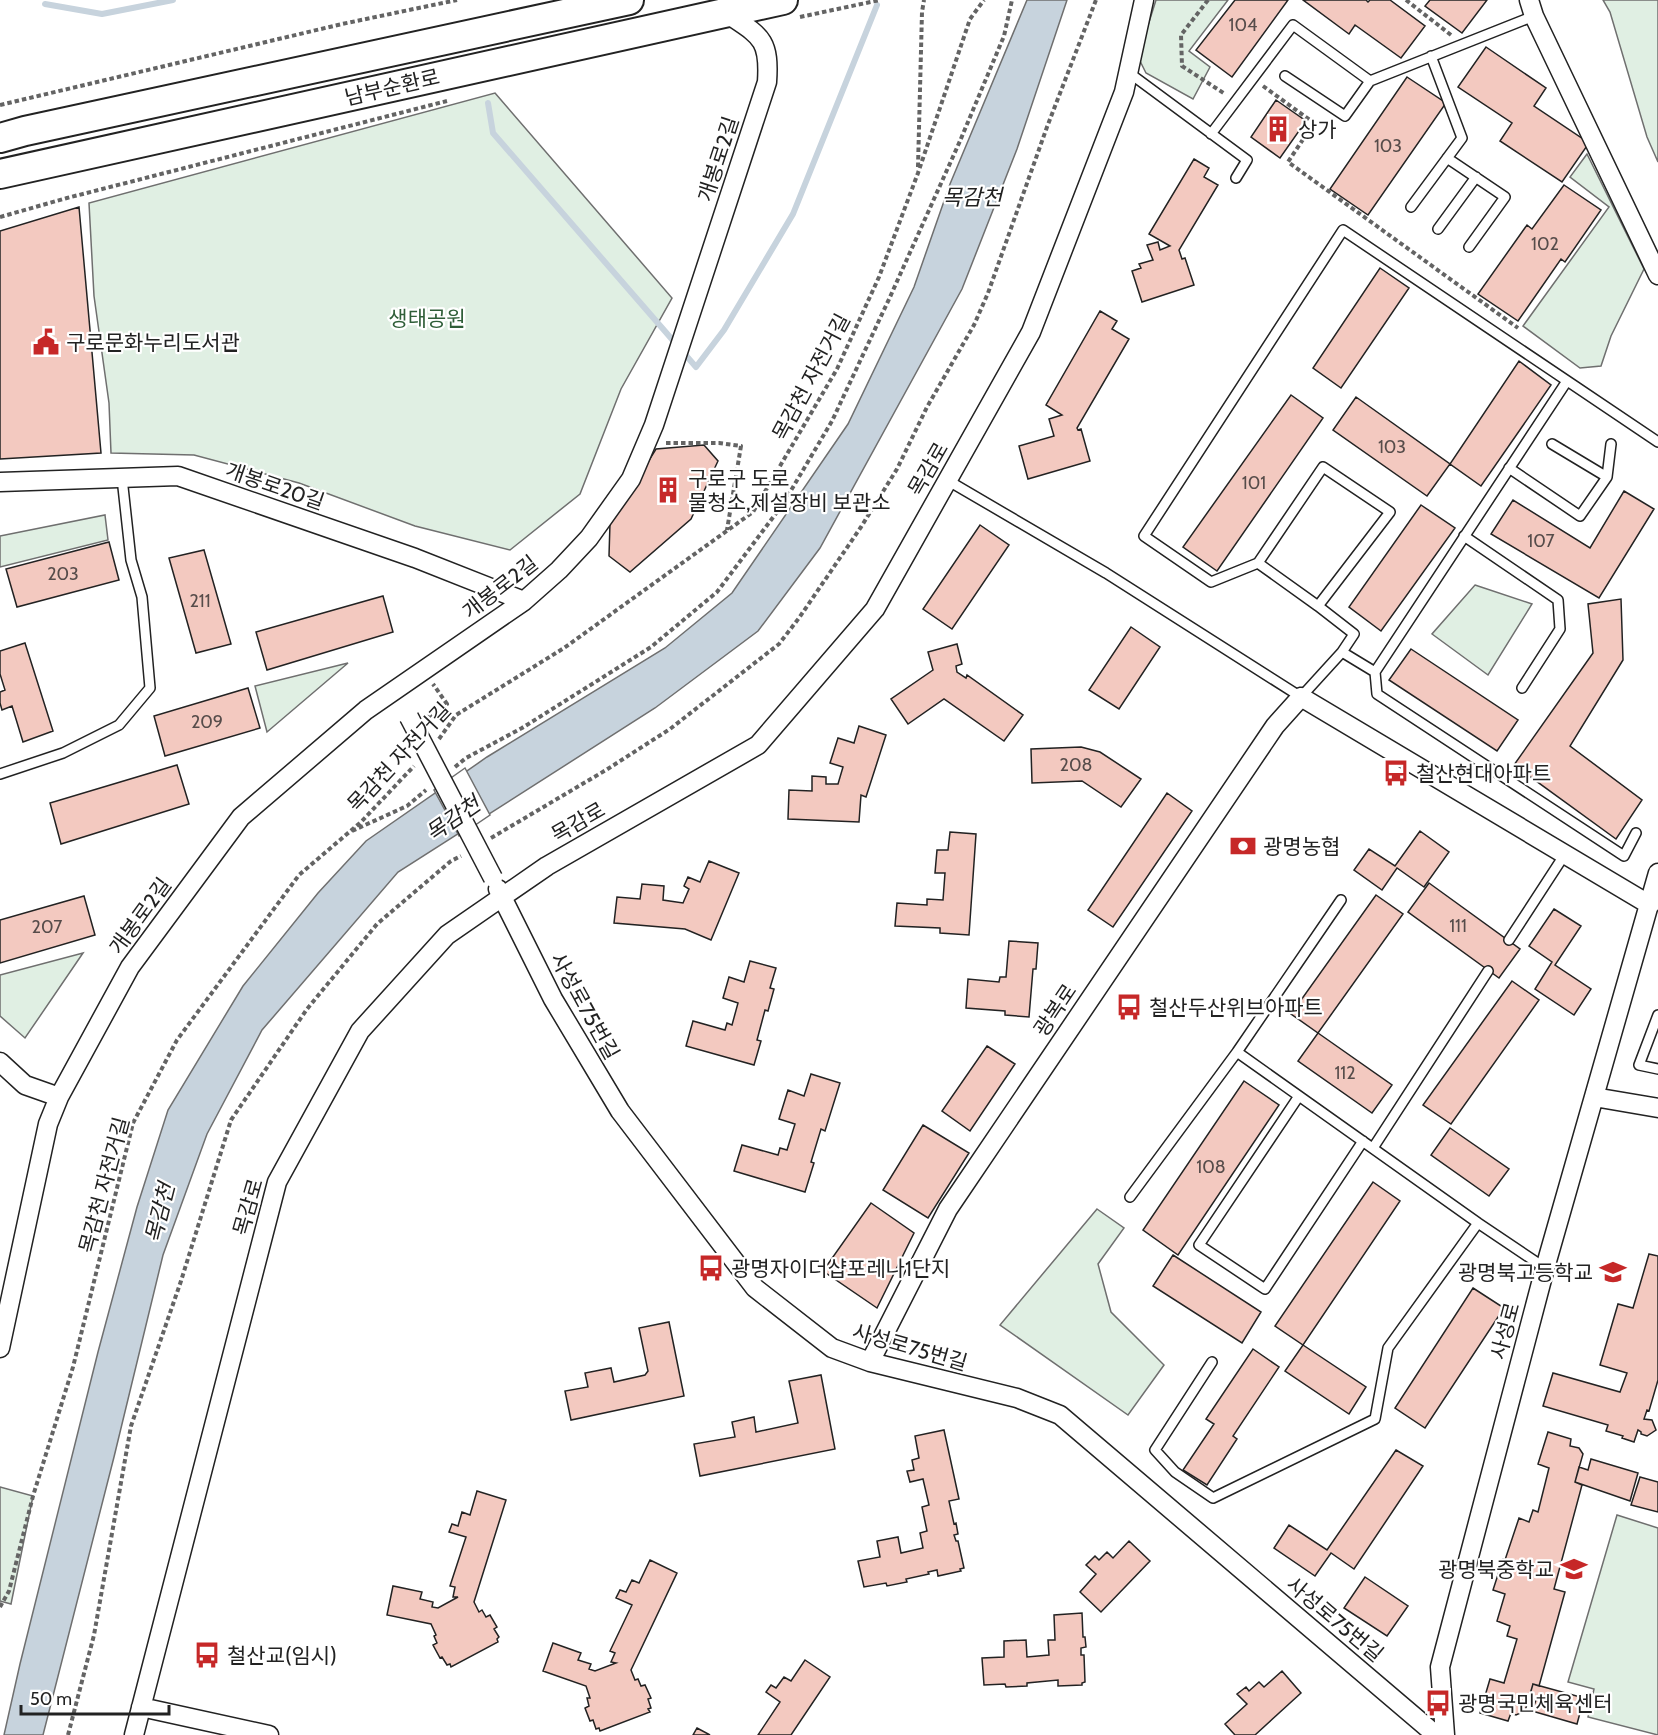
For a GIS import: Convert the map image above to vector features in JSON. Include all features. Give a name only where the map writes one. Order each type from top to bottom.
[{"type":"main road","name":"남부순환로","points":[[8,134],[629,0]]},
{"type":"main road","name":"남부순환로","points":[[0,174],[783,0]]},
{"type":"main road","points":[[0,180],[42,164]]},
{"type":"street","name":"목감로","points":[[134,1735],[277,1182],[360,1031],[447,935],[547,866],[758,745],[875,609],[1031,332],[1124,92],[1144,0]]},
{"type":"street","points":[[1532,8],[1658,275]]},
{"type":"street","name":"개봉로2길","points":[[0,1348],[48,1124],[58,1097],[130,967],[241,817],[366,710],[525,601],[589,538],[632,480],[654,425],[766,82],[768,62],[763,41],[726,13]]},
{"type":"street","name":"개봉로20길","points":[[0,482],[178,476],[415,558],[525,601]]},
{"type":"street","name":"사성로75번길","points":[[395,691],[415,720],[552,999],[620,1110],[755,1288],[832,1348],[870,1362],[1017,1398],[1060,1415],[1436,1735]]},
{"type":"street","points":[[1301,697],[1650,904]]},
{"type":"street","name":"광복로","points":[[870,1362],[948,1209],[1275,726],[1301,697]]},
{"type":"street","name":"사성로","points":[[1445,1735],[1440,1666],[1545,1268],[1658,873]]},
{"type":"street","points":[[0,1062],[25,1085],[58,1097]]},
{"type":"street","points":[[1594,1097],[1658,1108]]},
{"type":"street","points":[[141,1707],[269,1735]]},
{"type":"lane","points":[[1285,76],[1345,116],[1370,81],[1462,43],[1532,8]]},
{"type":"lane","points":[[1211,134],[1293,25],[1370,81]]},
{"type":"lane","points":[[1411,207],[1462,138],[1431,56]]},
{"type":"lane","points":[[1128,72],[1247,160],[1236,178]]},
{"type":"lane","points":[[1447,158],[1505,197],[1469,247]]},
{"type":"lane","points":[[1438,229],[1476,177]]},
{"type":"lane","points":[[1318,606],[1390,512],[1323,467],[1258,563],[1212,582],[1144,536],[1343,230],[1658,442]]},
{"type":"lane","points":[[1567,381],[1375,672],[1377,694],[1624,856],[1636,833]]},
{"type":"lane","points":[[1552,444],[1607,477]]},
{"type":"lane","points":[[1509,468],[1580,516],[1607,477],[1611,444]]},
{"type":"lane","points":[[0,774],[63,753],[119,725],[150,688],[142,597],[130,560],[122,478]]},
{"type":"lane","points":[[947,480],[1106,573],[1301,697],[1354,634],[1258,563]]},
{"type":"lane","points":[[1464,536],[1558,600],[1560,629],[1522,688]]},
{"type":"lane","points":[[1341,652],[1375,672]]},
{"type":"lane","points":[[1509,940],[1565,854]]},
{"type":"lane","points":[[1130,1197],[1237,1052],[1341,900]]},
{"type":"lane","points":[[1372,1148],[1488,971]]},
{"type":"lane","points":[[1658,1015],[1639,1065],[1658,1069]]},
{"type":"lane","points":[[1237,1052],[1545,1268]]},
{"type":"lane","points":[[1299,1096],[1199,1245],[1265,1288],[1363,1141]]},
{"type":"lane","points":[[1212,1362],[1155,1450],[1174,1472],[1213,1498],[1375,1419],[1388,1348],[1478,1223]]},
{"type":"path","points":[[0,105],[342,24],[457,0]]},
{"type":"path","points":[[821,13],[880,0]]},
{"type":"path","points":[[918,173],[924,0]]},
{"type":"path","name":"목감천 자전거길","points":[[433,747],[456,715],[564,648],[753,512],[837,369],[879,277],[918,173],[970,19],[984,0]]},
{"type":"path","points":[[449,772],[466,758],[522,728],[651,647],[717,592],[783,504],[832,421],[895,286],[960,141],[999,46],[1012,0]]},
{"type":"path","points":[[1208,0],[1181,34],[1182,66],[1236,100]]},
{"type":"path","points":[[1406,0],[1462,43]]},
{"type":"path","points":[[1253,78],[1314,123],[1288,162],[1518,328]]},
{"type":"path","points":[[0,217],[457,99]]},
{"type":"path","points":[[647,443],[719,443],[741,446],[727,531]]},
{"type":"path","points":[[415,720],[447,704]]},
{"type":"path","name":"목감천 자전거길","points":[[0,1607],[9,1591],[33,1496],[73,1367],[133,1123],[177,1040],[299,875],[347,834],[417,763]]},
{"type":"path","points":[[347,834],[407,806],[432,785]]},
{"type":"green space","points":[[1156,0],[1228,0],[1189,51],[1210,67],[1193,99],[1146,73],[1138,57]]},
{"type":"green space","points":[[1603,0],[1658,0],[1658,162],[1647,137],[1610,12]]},
{"type":"green space","name":"생태공원","points":[[495,93],[672,298],[621,389],[580,494],[510,550],[415,526],[299,483],[194,455],[111,453],[109,403],[94,296],[89,203]]},
{"type":"green space","points":[[1587,154],[1644,269],[1611,336],[1601,366],[1580,368],[1523,326],[1609,207],[1570,177]]},
{"type":"green space","points":[[105,515],[108,540],[0,567],[0,536]]},
{"type":"green space","points":[[1475,585],[1532,604],[1488,675],[1432,634]]},
{"type":"green space","points":[[348,663],[267,732],[255,686]]},
{"type":"green space","points":[[83,953],[25,1038],[0,1016],[0,975]]},
{"type":"green space","points":[[1097,1209],[1124,1228],[1098,1264],[1111,1312],[1164,1365],[1128,1415],[1000,1325]]},
{"type":"green space","points":[[0,1487],[33,1496],[11,1604],[0,1601]]},
{"type":"green space","points":[[1617,1515],[1658,1528],[1658,1735],[1588,1717],[1594,1689],[1568,1682]]},
{"type":"water","name":"목감천","points":[[1027,0],[1067,0],[1017,149],[962,289],[820,548],[758,631],[655,708],[398,872],[262,1030],[207,1134],[163,1255],[43,1735],[4,1735],[98,1352],[137,1207],[168,1110],[243,986],[318,893],[366,841],[487,757],[665,648],[732,593],[848,424],[914,287],[950,184]]},
{"type":"pier","points":[[465,768],[490,815],[459,836],[434,790]]},
{"type":"building","points":[[1235,0],[1288,0],[1232,77],[1196,50]]},
{"type":"building","points":[[1303,0],[1366,0],[1368,2],[1370,0],[1390,0],[1425,26],[1401,58],[1355,25],[1349,34]]},
{"type":"building","points":[[1430,0],[1487,0],[1462,33],[1425,6]]},
{"type":"building","points":[[1486,47],[1546,88],[1534,106],[1589,143],[1562,182],[1500,141],[1512,123],[1458,87]]},
{"type":"building","points":[[1407,77],[1446,103],[1368,215],[1330,189]]},
{"type":"building","name":"상가","points":[[1276,100],[1306,121],[1280,158],[1251,137]]},
{"type":"building","points":[[1194,159],[1209,168],[1204,177],[1218,185],[1179,250],[1182,259],[1185,258],[1194,285],[1142,302],[1132,271],[1141,268],[1139,264],[1153,260],[1147,245],[1158,242],[1160,250],[1170,246],[1149,234]]},
{"type":"building","points":[[1564,185],[1601,210],[1565,262],[1561,259],[1518,321],[1478,294],[1527,225],[1532,229]]},
{"type":"building","name":"구로문화누리도서관","points":[[79,207],[101,453],[0,459],[0,231]]},
{"type":"building","points":[[1380,268],[1409,288],[1341,388],[1313,368]]},
{"type":"building","points":[[1100,311],[1117,321],[1112,329],[1129,339],[1077,428],[1081,429],[1090,461],[1028,479],[1019,446],[1054,436],[1049,419],[1062,415],[1046,405]]},
{"type":"building","points":[[1519,361],[1551,385],[1481,486],[1450,464]]},
{"type":"building","points":[[1291,395],[1323,418],[1217,571],[1183,547]]},
{"type":"building","points":[[1356,397],[1450,464],[1427,496],[1333,430]]},
{"type":"building","name":"구로구 도로 물청소,제설장비 보관소","points":[[704,445],[718,461],[691,519],[630,572],[609,556],[610,523],[656,449]]},
{"type":"building","points":[[1624,491],[1654,509],[1599,598],[1491,534],[1513,500],[1590,548]]},
{"type":"building","points":[[1421,505],[1455,528],[1381,631],[1349,607]]},
{"type":"building","points":[[980,525],[1009,545],[952,629],[923,609]]},
{"type":"building","points":[[109,542],[119,580],[17,607],[6,569]]},
{"type":"building","points":[[204,550],[231,644],[196,653],[169,558]]},
{"type":"building","points":[[383,596],[393,632],[267,670],[256,632]]},
{"type":"building","points":[[1621,599],[1623,660],[1570,746],[1642,800],[1616,839],[1514,765],[1593,653],[1588,604]]},
{"type":"building","points":[[1131,627],[1160,647],[1119,709],[1089,690]]},
{"type":"building","points":[[25,643],[53,731],[23,742],[12,706],[2,710],[0,703],[0,692],[5,690],[0,674],[0,651]]},
{"type":"building","points":[[957,644],[962,664],[956,666],[957,672],[966,678],[967,675],[1023,715],[1004,741],[944,699],[908,724],[891,699],[933,670],[928,652]]},
{"type":"building","points":[[1411,649],[1518,720],[1497,751],[1389,680]]},
{"type":"building","points":[[248,688],[260,728],[165,756],[154,716]]},
{"type":"building","points":[[859,726],[886,735],[866,797],[861,795],[859,822],[788,819],[789,790],[812,791],[812,776],[826,777],[826,784],[838,784],[843,767],[830,763],[838,738],[854,743]]},
{"type":"building","points":[[1081,747],[1100,752],[1141,779],[1121,807],[1082,781],[1032,783],[1031,749]]},
{"type":"building","points":[[177,765],[189,804],[61,844],[50,803]]},
{"type":"building","points":[[1167,793],[1192,811],[1113,927],[1088,910]]},
{"type":"building","points":[[1420,831],[1449,852],[1424,887],[1397,868],[1382,890],[1354,870],[1369,849],[1395,866]]},
{"type":"building","points":[[950,832],[976,834],[969,935],[940,933],[940,928],[895,926],[897,903],[927,905],[927,899],[943,900],[945,873],[935,873],[937,850],[948,850]]},
{"type":"building","points":[[709,861],[739,873],[711,940],[685,929],[614,923],[617,897],[640,899],[642,884],[664,886],[663,900],[683,903],[689,889],[684,886],[688,877],[700,882]]},
{"type":"building","points":[[1429,883],[1520,949],[1499,978],[1408,912]]},
{"type":"building","points":[[1376,895],[1403,914],[1318,1033],[1291,1014]]},
{"type":"building","points":[[84,896],[95,935],[0,963],[0,920]]},
{"type":"building","points":[[1554,909],[1581,926],[1555,965],[1591,989],[1574,1015],[1535,989],[1552,962],[1529,946]]},
{"type":"building","points":[[1009,941],[1038,943],[1036,969],[1033,969],[1029,1017],[1005,1015],[1005,1011],[966,1008],[968,979],[999,982],[1000,977],[1006,977]]},
{"type":"building","points":[[750,961],[776,968],[770,988],[774,989],[768,1011],[765,1010],[757,1040],[761,1041],[754,1065],[686,1046],[693,1021],[725,1030],[727,1023],[732,1025],[738,1003],[723,998],[729,977],[744,982]]},
{"type":"building","points":[[1512,981],[1539,1000],[1451,1124],[1423,1105]]},
{"type":"building","points":[[1318,1033],[1392,1085],[1372,1113],[1298,1061]]},
{"type":"building","points":[[987,1046],[1015,1064],[970,1131],[942,1111]]},
{"type":"building","points":[[811,1074],[840,1083],[825,1131],[821,1129],[805,1192],[734,1171],[742,1145],[778,1155],[780,1148],[787,1150],[795,1124],[779,1119],[788,1090],[804,1096]]},
{"type":"building","points":[[1244,1081],[1279,1105],[1178,1255],[1143,1230]]},
{"type":"building","points":[[923,1125],[969,1153],[928,1218],[883,1190]]},
{"type":"building","points":[[1450,1128],[1509,1169],[1489,1196],[1431,1155]]},
{"type":"building","points":[[1373,1182],[1400,1201],[1303,1345],[1275,1326]]},
{"type":"building","points":[[871,1203],[914,1233],[877,1308],[823,1271]]},
{"type":"building","points":[[1649,1254],[1658,1256],[1658,1380],[1649,1411],[1647,1410],[1644,1419],[1652,1420],[1656,1430],[1647,1436],[1638,1430],[1634,1442],[1606,1431],[1608,1425],[1543,1406],[1553,1373],[1620,1392],[1627,1373],[1600,1365],[1618,1304],[1633,1308]]},
{"type":"building","points":[[1173,1255],[1261,1312],[1242,1343],[1153,1286]]},
{"type":"building","points":[[1473,1288],[1504,1308],[1425,1428],[1395,1408]]},
{"type":"building","points":[[669,1322],[684,1396],[571,1420],[565,1391],[588,1387],[585,1373],[611,1368],[614,1382],[645,1375],[648,1371],[639,1328]]},
{"type":"building","points":[[1303,1345],[1366,1387],[1349,1414],[1285,1371]]},
{"type":"building","points":[[1253,1349],[1279,1367],[1233,1436],[1237,1439],[1207,1485],[1183,1470],[1214,1424],[1206,1419]]},
{"type":"building","points":[[821,1375],[835,1449],[700,1476],[694,1444],[735,1437],[732,1422],[754,1417],[756,1432],[798,1423],[789,1381]]},
{"type":"building","points":[[944,1430],[959,1499],[949,1501],[958,1534],[954,1535],[958,1541],[964,1568],[960,1569],[961,1571],[938,1576],[937,1570],[928,1572],[929,1574],[906,1579],[907,1582],[887,1586],[886,1583],[864,1587],[858,1561],[880,1557],[877,1541],[898,1537],[901,1553],[923,1548],[920,1533],[927,1531],[922,1507],[929,1505],[923,1479],[910,1482],[907,1471],[914,1470],[912,1460],[919,1458],[915,1436]]},
{"type":"building","points":[[1548,1432],[1571,1439],[1570,1446],[1579,1448],[1583,1454],[1575,1482],[1582,1485],[1554,1589],[1565,1592],[1539,1686],[1533,1684],[1525,1711],[1516,1715],[1511,1713],[1508,1721],[1480,1713],[1490,1679],[1504,1683],[1517,1639],[1507,1636],[1510,1626],[1497,1621],[1505,1594],[1493,1590],[1519,1518],[1529,1522],[1533,1510],[1538,1512],[1549,1468],[1538,1464]]},
{"type":"building","points":[[1396,1450],[1423,1466],[1354,1569],[1331,1553],[1315,1576],[1274,1548],[1289,1525],[1327,1550]]},
{"type":"building","points":[[1591,1459],[1638,1473],[1630,1501],[1575,1482],[1579,1467],[1588,1470]]},
{"type":"building","points":[[1640,1477],[1658,1482],[1658,1512],[1631,1505]]},
{"type":"building","points":[[477,1491],[506,1500],[474,1602],[479,1612],[482,1610],[486,1617],[490,1615],[497,1627],[494,1629],[499,1637],[498,1642],[451,1667],[442,1657],[440,1658],[433,1645],[437,1643],[431,1624],[387,1615],[393,1586],[422,1592],[420,1599],[433,1602],[432,1607],[438,1608],[458,1597],[453,1597],[455,1587],[450,1586],[466,1537],[449,1532],[452,1524],[458,1526],[462,1512],[470,1515]]},
{"type":"building","points":[[1129,1541],[1150,1561],[1101,1612],[1080,1592],[1096,1574],[1086,1565],[1095,1556],[1099,1560],[1107,1552],[1113,1558]]},
{"type":"building","points":[[650,1560],[677,1573],[631,1670],[635,1680],[638,1679],[641,1686],[645,1685],[651,1698],[648,1699],[650,1712],[600,1731],[599,1728],[596,1729],[593,1720],[590,1721],[585,1708],[589,1706],[587,1698],[590,1698],[586,1686],[543,1671],[553,1643],[581,1653],[578,1660],[591,1664],[589,1669],[595,1671],[616,1663],[611,1662],[615,1653],[610,1651],[632,1605],[616,1598],[620,1590],[626,1592],[632,1580],[639,1583]]},
{"type":"building","points":[[1365,1577],[1408,1606],[1387,1636],[1344,1608]]},
{"type":"building","points":[[1082,1613],[1083,1637],[1085,1637],[1086,1647],[1081,1648],[1081,1655],[1084,1655],[1085,1682],[1082,1685],[1058,1686],[1058,1680],[1027,1683],[1027,1686],[984,1685],[982,1658],[1004,1657],[1004,1641],[1026,1640],[1027,1657],[1049,1655],[1048,1640],[1055,1640],[1054,1615]]},
{"type":"building","points":[[805,1660],[830,1677],[791,1735],[758,1735],[780,1702],[766,1692],[771,1685],[776,1688],[784,1677],[791,1681]]},
{"type":"building","points":[[1282,1671],[1301,1693],[1255,1735],[1235,1735],[1225,1724],[1247,1704],[1237,1694],[1246,1687],[1249,1691],[1259,1682],[1264,1687]]},
{"type":"building","points":[[1533,1684],[1584,1698],[1577,1724],[1532,1711],[1536,1700],[1529,1698]]},
{"type":"building","points":[[697,1728],[710,1735],[693,1735]]},
{"type":"waterway","points":[[45,4],[102,14],[173,0]]},
{"type":"waterway","points":[[488,103],[493,133],[696,367],[724,330],[793,214],[877,5]]},
{"type":"place","name":"상가","points":[[1278,129]]},
{"type":"place","name":"구로문화누리도서관","points":[[46,342]]},
{"type":"place","name":"구로구 도로 물청소,제설장비 보관소","points":[[668,490]]},
{"type":"place","name":"철산현대아파트","points":[[1396,773]]},
{"type":"place","name":"광명농협","points":[[1243,846]]},
{"type":"place","name":"철산두산위브아파트","points":[[1129,1007]]},
{"type":"place","name":"광명자이더샵포레나1단지","points":[[711,1268]]},
{"type":"place","name":"광명북고등학교","points":[[1613,1272]]},
{"type":"place","name":"광명북중학교","points":[[1574,1569]]},
{"type":"place","name":"철산교(임시)","points":[[207,1655]]},
{"type":"place","name":"광명국민체육센터","points":[[1438,1703]]}]
